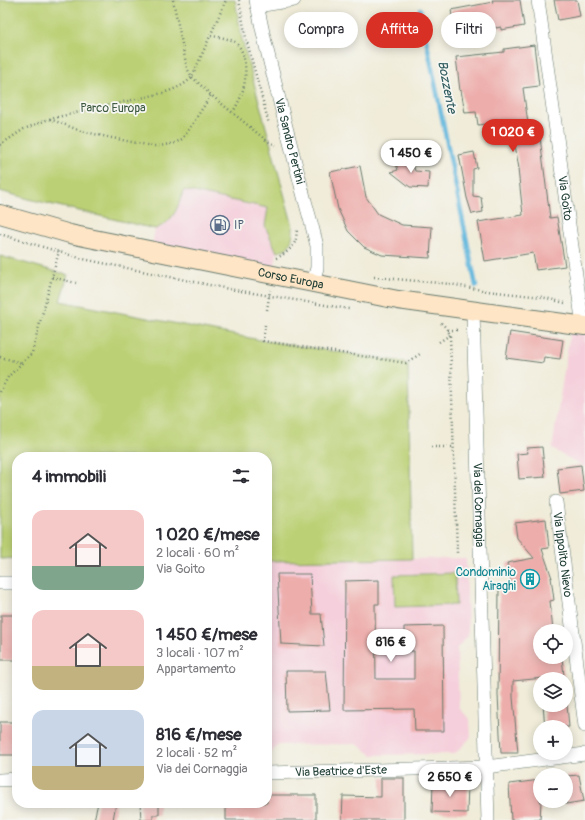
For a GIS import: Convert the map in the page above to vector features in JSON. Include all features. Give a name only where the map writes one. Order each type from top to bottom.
[{"type":"main road","name":"Corso Europa","points":[[0,214],[70,234],[398,300],[584,326]]},
{"type":"street","points":[[257,3],[294,0]]},
{"type":"street","name":"Via Goito","points":[[538,0],[580,307],[584,326]]},
{"type":"street","name":"Via Sandro Pertini","points":[[257,3],[265,42],[317,246],[317,268],[313,282]]},
{"type":"street","name":"Via dei Cornaggia","points":[[473,310],[488,820]]},
{"type":"street","name":"Via Ippolito Nievo","points":[[556,502],[585,726]]},
{"type":"street","points":[[0,583],[12,583]]},
{"type":"street","name":"Via Beatrice d'Este","points":[[272,773],[486,767],[585,754]]},
{"type":"street","points":[[0,780],[12,779]]},
{"type":"path","points":[[173,0],[187,68],[192,77],[211,95],[267,141],[274,145],[291,147]]},
{"type":"path","points":[[0,145],[24,129],[50,119],[163,93],[187,83],[192,77],[226,0]]},
{"type":"path","points":[[239,0],[246,38],[270,130]]},
{"type":"path","points":[[211,36],[229,39],[236,43],[241,49],[243,55],[245,66],[244,88],[241,98],[233,112]]},
{"type":"path","points":[[50,119],[81,131],[152,146],[160,146],[175,143],[182,139],[211,95]]},
{"type":"path","points":[[272,137],[276,152]]},
{"type":"path","points":[[271,259],[281,256],[294,246],[297,229],[295,222]]},
{"type":"path","points":[[0,234],[83,259],[229,289],[356,310]]},
{"type":"path","points":[[0,392],[8,376],[32,353],[59,251]]},
{"type":"path","points":[[52,277],[76,283]]},
{"type":"path","points":[[374,277],[450,284],[487,291],[542,297],[580,307]]},
{"type":"path","points":[[267,310],[270,285]]},
{"type":"path","points":[[439,322],[444,325],[450,335],[457,553]]},
{"type":"path","points":[[265,325],[263,340],[406,363],[420,354]]},
{"type":"path","points":[[439,342],[450,335]]},
{"type":"path","points":[[0,356],[22,363]]},
{"type":"path","points":[[431,446],[453,446]]},
{"type":"shaded area","points":[[184,190],[268,208],[265,226],[277,252],[274,272],[151,250],[155,229],[163,226],[182,198]]},
{"type":"shaded area","points":[[571,326],[585,329],[585,467],[552,449]]},
{"type":"shaded area","points":[[466,558],[468,636],[457,648],[459,708],[470,719],[471,737],[455,754],[372,755],[357,744],[278,745],[272,752],[272,561]]},
{"type":"green space","name":"Parco Europa","points":[[0,0],[235,0],[242,39],[293,227],[292,240],[288,246],[282,251],[277,252],[265,226],[268,208],[184,190],[177,208],[171,218],[162,226],[155,229],[0,191]]},
{"type":"green space","points":[[0,256],[68,275],[60,301],[260,340],[404,362],[408,365],[412,559],[272,561],[272,452],[12,452],[12,558],[0,559]]},
{"type":"green space","points":[[455,573],[456,605],[395,607],[394,575]]},
{"type":"building","points":[[492,0],[520,0],[524,26],[501,30],[501,27],[496,28],[496,12],[451,12],[451,10],[493,2]]},
{"type":"building","points":[[554,0],[577,0],[580,16],[558,20]]},
{"type":"building","points":[[534,45],[539,86],[523,88],[529,130],[539,129],[550,218],[557,217],[565,266],[536,270],[533,253],[485,261],[478,222],[523,215],[519,169],[511,120],[478,125],[476,112],[465,113],[461,90],[460,91],[456,57],[504,52],[504,49]]},
{"type":"building","points":[[474,152],[477,168],[473,169],[473,196],[481,197],[483,212],[472,214],[467,198],[459,155]]},
{"type":"building","points":[[411,158],[415,171],[429,172],[428,188],[410,187],[391,172],[398,170],[395,161]]},
{"type":"building","points":[[360,166],[366,197],[378,214],[402,225],[432,227],[430,258],[382,255],[364,247],[348,231],[338,209],[330,172]]},
{"type":"building","points":[[510,332],[563,340],[560,359],[544,357],[543,363],[506,358]]},
{"type":"building","points":[[542,447],[545,477],[519,479],[517,454],[528,453],[527,448]]},
{"type":"building","points":[[581,465],[584,491],[560,494],[557,468]]},
{"type":"building","points":[[546,519],[549,548],[542,549],[552,578],[551,577],[554,600],[550,601],[552,624],[533,624],[533,664],[563,664],[564,672],[533,672],[533,679],[513,681],[518,753],[501,753],[498,695],[499,587],[512,589],[507,563],[534,558],[517,538],[515,523]]},
{"type":"building","points":[[277,574],[310,574],[312,614],[321,614],[324,646],[281,644]]},
{"type":"building","points":[[379,580],[379,604],[375,604],[376,679],[414,679],[414,651],[404,651],[404,627],[443,626],[444,731],[415,731],[414,709],[344,710],[345,581]]},
{"type":"building","points":[[1,615],[12,615],[12,660],[1,660]]},
{"type":"building","points":[[286,671],[326,671],[330,710],[287,711]]},
{"type":"building","points":[[544,712],[568,712],[568,720],[544,720]]},
{"type":"building","points":[[0,722],[12,722],[12,755],[0,755]]},
{"type":"building","points":[[573,775],[579,775],[584,801],[573,803]]},
{"type":"building","points":[[381,778],[404,778],[404,820],[342,820],[343,796],[381,797]]},
{"type":"building","points":[[533,781],[533,808],[541,808],[540,820],[511,820],[509,784]]},
{"type":"building","points":[[433,783],[468,784],[467,813],[432,812]]},
{"type":"building","points":[[272,795],[316,795],[316,820],[226,820],[226,808],[272,808]]},
{"type":"building","points":[[97,808],[115,808],[113,820],[94,820]]},
{"type":"building","points":[[140,808],[159,808],[159,815],[153,815],[153,820],[141,820]]},
{"type":"waterway","name":"Bozzente","points":[[420,9],[476,286]]},
{"type":"place","name":"IP","points":[[220,225]]},
{"type":"place","name":"Condominio Airaghi","points":[[530,579]]}]
